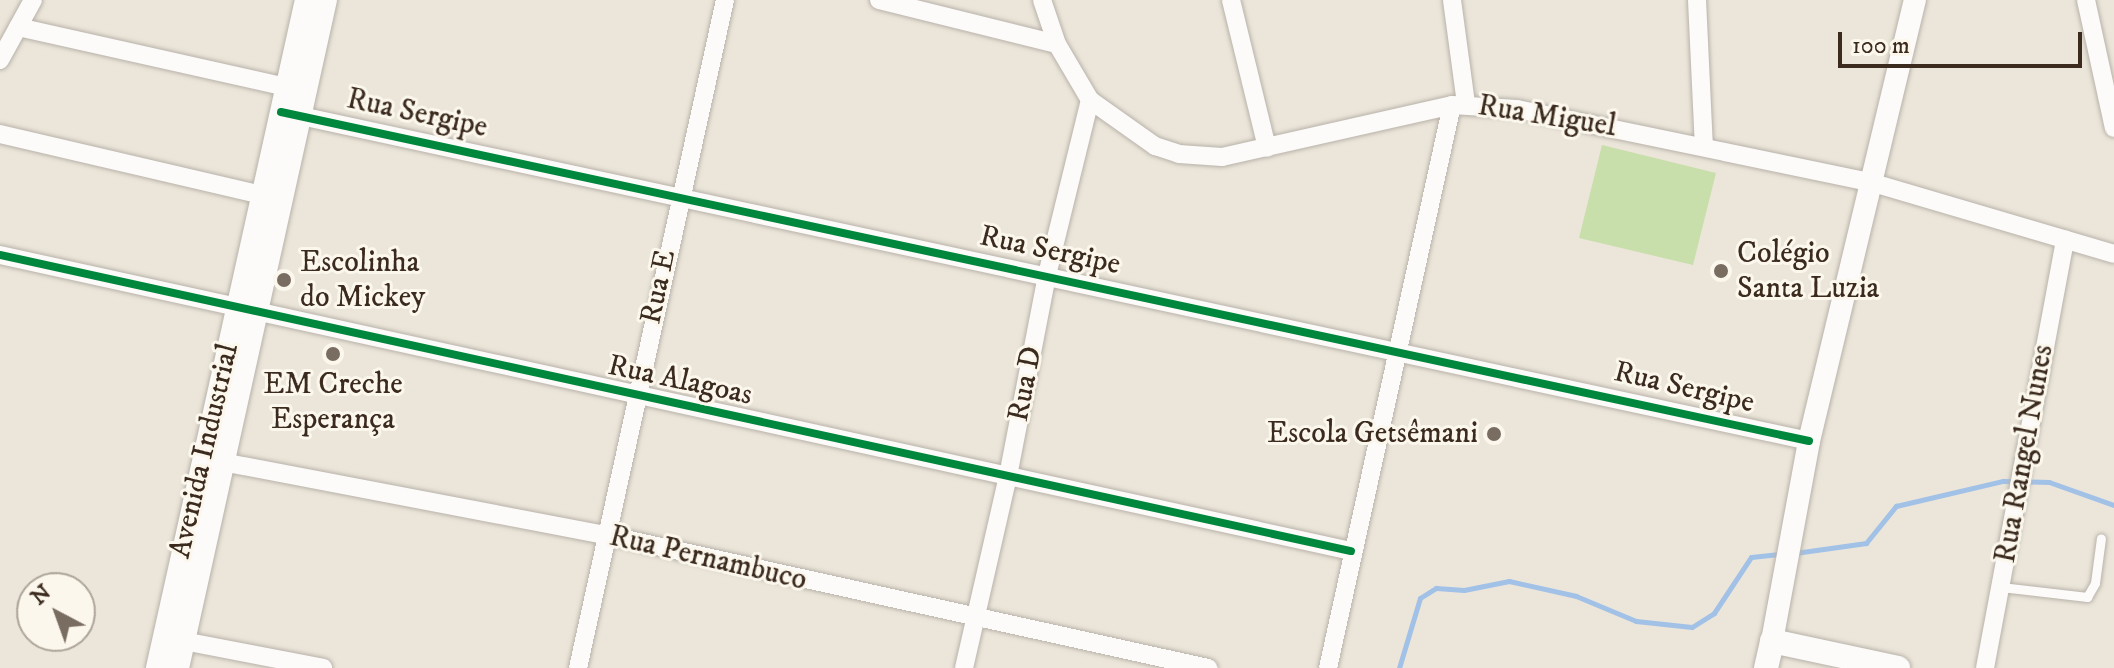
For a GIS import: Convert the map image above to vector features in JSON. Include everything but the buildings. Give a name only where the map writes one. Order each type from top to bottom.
[{"type":"main road","points":[[1766,668],[1772,641],[1898,668]]},
{"type":"street","points":[[0,60],[33,0]]},
{"type":"street","name":"Avenida Industrial","points":[[157,668],[174,639],[216,460],[261,310],[292,113],[286,87],[306,0]]},
{"type":"street","name":"Avenida Industrial","points":[[216,460],[238,304],[263,195],[326,0]]},
{"type":"street","name":"Rua E","points":[[578,668],[678,199],[725,0]]},
{"type":"street","points":[[879,0],[1057,44]]},
{"type":"street","name":"Rua Miguel","points":[[1042,0],[1057,44],[1090,100],[1155,146],[1179,154],[1222,157],[1459,105],[1517,109],[1873,183],[2114,254]]},
{"type":"street","points":[[1231,0],[1267,148]]},
{"type":"street","points":[[1328,668],[1396,349],[1459,105],[1452,0]]},
{"type":"street","points":[[1697,0],[1704,147]]},
{"type":"street","points":[[1772,641],[1809,441],[1915,0]]},
{"type":"street","points":[[2086,0],[2114,128]]},
{"type":"street","points":[[18,27],[286,87]]},
{"type":"street","name":"Rua D","points":[[964,668],[978,619],[1047,275],[1090,100]]},
{"type":"street","name":"Rua Sergipe","points":[[292,113],[678,199],[1396,349],[1809,441]]},
{"type":"street","points":[[0,134],[263,195]]},
{"type":"street","name":"Rua Rangel Nunes","points":[[1985,668],[2065,239]]},
{"type":"street","name":"Rua Alagoas","points":[[0,255],[238,304],[635,397],[1351,551]]},
{"type":"street","name":"Rua Pernambuco","points":[[216,460],[607,535],[1208,668]]},
{"type":"street","points":[[174,639],[323,668]]},
{"type":"street","name":"Avenida Industrial","points":[[174,639],[178,668]]},
{"type":"lane","points":[[2001,587],[2087,597],[2095,583],[2101,538]]},
{"type":"green space","points":[[1602,145],[1716,173],[1693,265],[1579,238]]},
{"type":"waterway","points":[[1795,553],[1866,543],[1896,506],[2003,481],[2049,482],[2114,505]]},
{"type":"waterway","points":[[1399,668],[1420,598],[1436,588],[1464,590],[1509,581],[1576,596],[1636,621],[1692,627],[1714,613],[1751,557],[1782,554]]},
{"type":"cycle path","points":[[281,112],[1809,441]]},
{"type":"cycle path","points":[[0,255],[1351,551]]},
{"type":"place","name":"Colégio Santa Luzia","points":[[1721,271]]},
{"type":"place","name":"Escolinha do Mickey","points":[[284,280]]},
{"type":"place","name":"EM Creche Esperança","points":[[333,354]]},
{"type":"place","name":"Escola Getsêmani","points":[[1494,434]]}]
